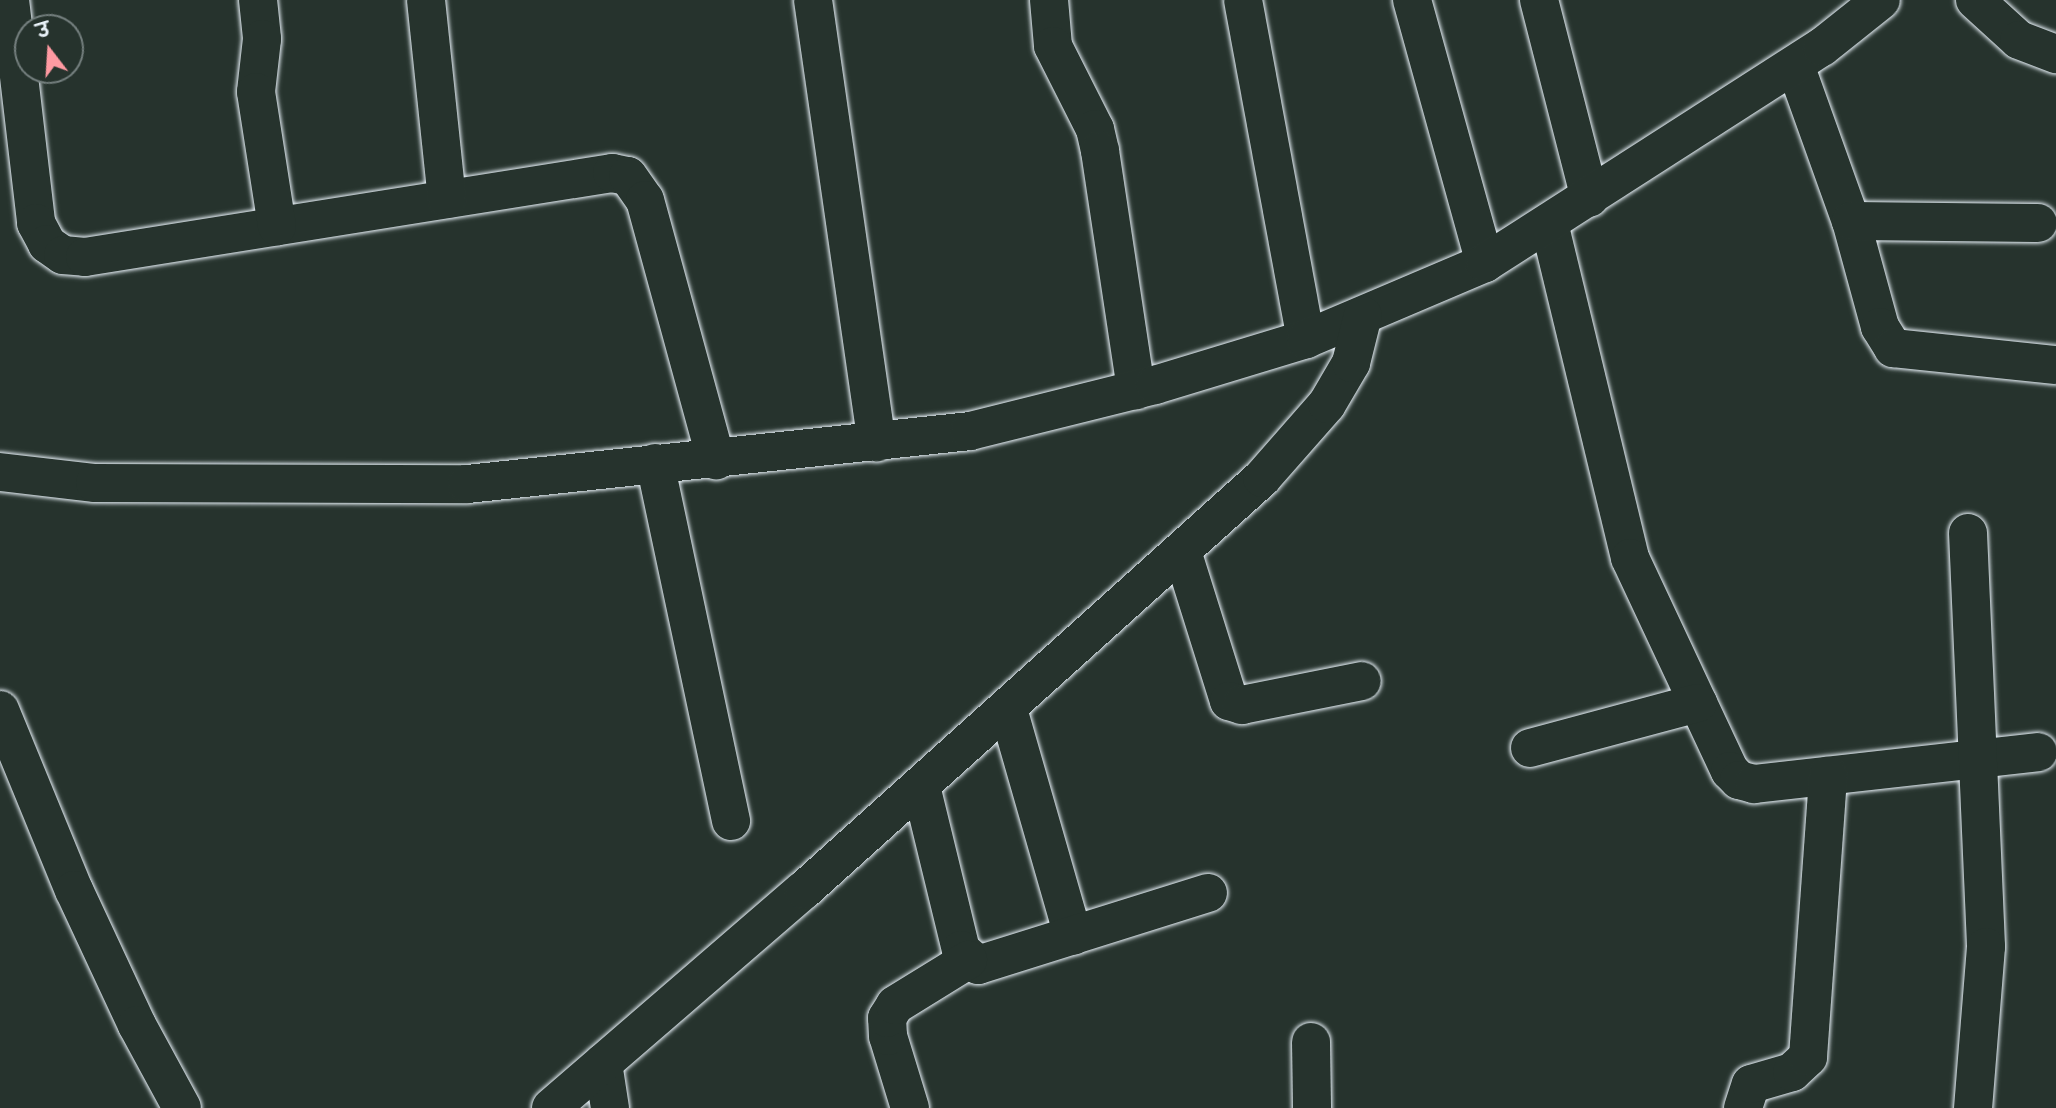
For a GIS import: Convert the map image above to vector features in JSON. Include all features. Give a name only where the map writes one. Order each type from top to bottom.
[{"type":"street","points":[[10,0],[36,223],[47,244],[63,255],[85,257],[612,173],[628,176],[645,201],[716,460]]},
{"type":"street","points":[[258,0],[262,39],[256,92],[277,226]]},
{"type":"street","points":[[426,0],[447,199]]},
{"type":"street","points":[[813,0],[877,442]]},
{"type":"street","points":[[1049,0],[1053,46],[1095,129],[1100,151],[1136,390]]},
{"type":"street","points":[[1243,0],[1307,339]]},
{"type":"street","points":[[1412,0],[1485,263]]},
{"type":"street","points":[[1539,0],[1590,198]]},
{"type":"street","points":[[0,472],[95,483],[467,484],[655,463],[716,460],[970,431],[1136,390],[1307,339],[1485,263],[1795,65],[1881,0]]},
{"type":"street","points":[[1975,0],[2019,40],[2056,54]]},
{"type":"street","points":[[1795,65],[1852,221],[1880,327],[1893,348],[2056,365]]},
{"type":"street","points":[[1852,221],[2038,223]]},
{"type":"street","points":[[1549,223],[1621,531],[1698,703],[1739,780],[1754,784],[2038,752]]},
{"type":"street","points":[[551,1108],[1008,709],[1262,478],[1327,404],[1351,363],[1363,315]]},
{"type":"street","points":[[655,463],[731,821]]},
{"type":"street","points":[[1969,533],[1986,947],[1973,1108]]},
{"type":"street","points":[[1182,551],[1229,701],[1242,705],[1362,681]]},
{"type":"street","points":[[1530,748],[1698,703]]},
{"type":"street","points":[[1008,709],[1073,936]]},
{"type":"street","points":[[0,710],[74,890],[136,1025],[182,1108]]},
{"type":"street","points":[[1744,1108],[1751,1084],[1792,1072],[1808,1057],[1828,776]]},
{"type":"street","points":[[921,786],[961,950],[968,960],[978,965],[1208,893]]},
{"type":"street","points":[[910,1108],[888,1035],[887,1018],[895,1005],[968,960]]},
{"type":"street","points":[[1311,1042],[1312,1108]]},
{"type":"street","points":[[603,1063],[610,1108]]}]
